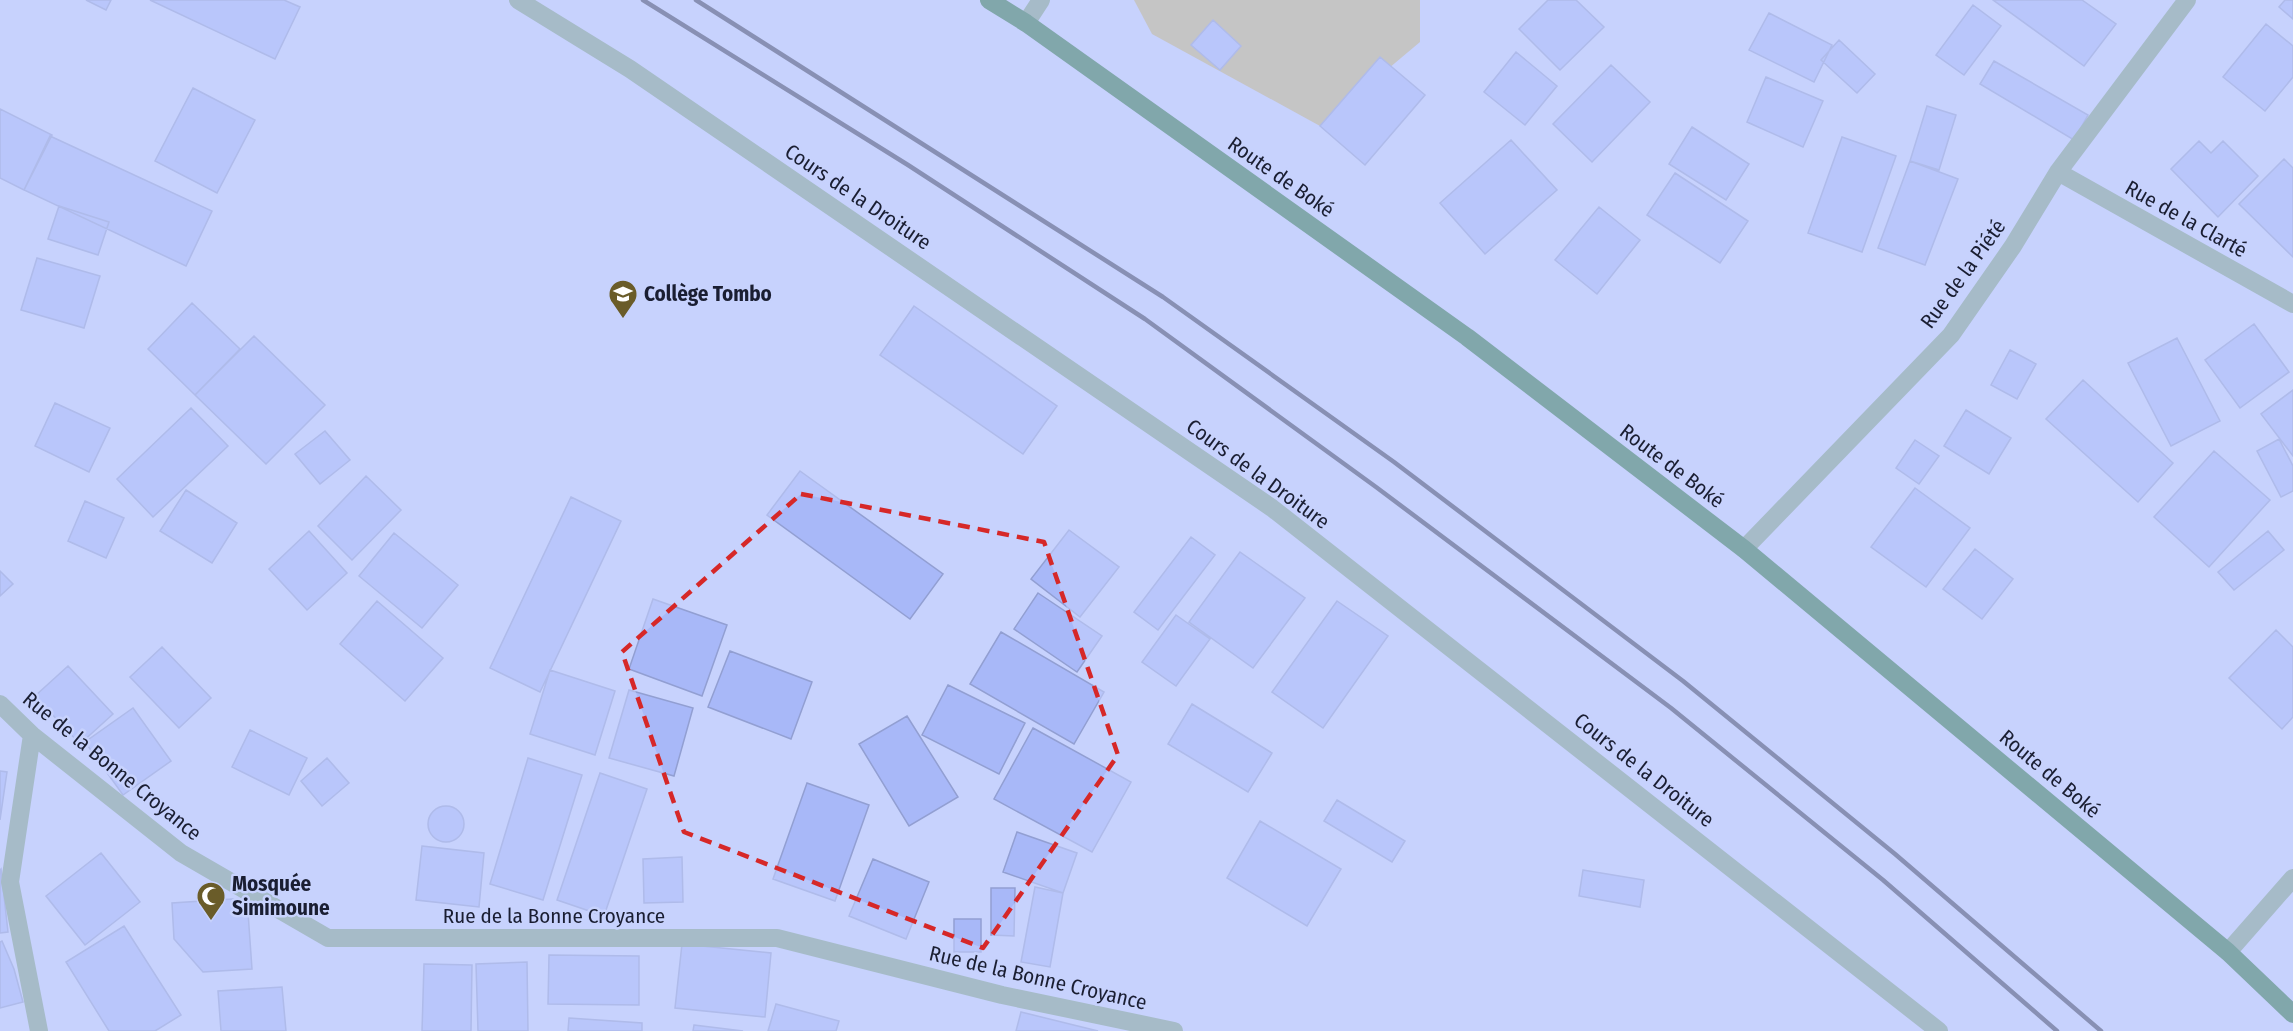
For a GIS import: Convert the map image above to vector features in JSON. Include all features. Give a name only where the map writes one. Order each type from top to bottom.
[{"type":"main road","name":"Route de Boké","points":[[989,0],[1467,337],[1744,549],[2228,952],[2293,1014]]},
{"type":"street","name":"Cours de la Droiture","points":[[518,0],[630,69],[1272,508],[1939,1031]]},
{"type":"street","points":[[1026,24],[1041,0]]},
{"type":"street","name":"Rue de la Piété","points":[[1744,549],[1951,334],[2013,246],[2058,172],[2187,0]]},
{"type":"street","name":"Rue de la Clarté","points":[[2058,172],[2293,304]]},
{"type":"street","name":"Rue de la Bonne Croyance","points":[[0,704],[32,735],[181,853],[328,938],[777,938],[1002,995],[1174,1031]]},
{"type":"street","points":[[32,735],[10,882],[39,1031]]},
{"type":"street","points":[[2228,952],[2293,878]]},
{"type":"highlighted area","points":[[801,494],[1044,542],[1118,755],[983,948],[684,832],[622,652]]},
{"type":"shaded area","points":[[1134,0],[1420,0],[1420,42],[1320,126],[1152,34]]},
{"type":"building","points":[[86,0],[111,0],[106,10]]},
{"type":"building","points":[[150,0],[284,0],[300,7],[275,59]]},
{"type":"building","points":[[1548,0],[1576,0],[1604,27],[1560,70],[1519,29]]},
{"type":"building","points":[[1993,0],[2082,0],[2116,24],[2084,66]]},
{"type":"building","points":[[2285,0],[2293,0],[2293,19],[2279,7]]},
{"type":"building","points":[[1973,5],[2001,26],[1964,75],[1936,55]]},
{"type":"building","points":[[1769,13],[1832,45],[1814,82],[1749,50]]},
{"type":"building","points":[[1213,20],[1241,46],[1220,70],[1191,45]]},
{"type":"building","points":[[2266,24],[2293,46],[2293,77],[2265,111],[2223,77]]},
{"type":"building","points":[[1839,40],[1875,74],[1857,93],[1821,60]]},
{"type":"building","points":[[1516,52],[1557,86],[1525,125],[1484,92]]},
{"type":"building","points":[[1380,57],[1425,95],[1365,165],[1320,126]]},
{"type":"building","points":[[1994,61],[2088,115],[2074,140],[1980,84]]},
{"type":"building","points":[[1611,65],[1650,102],[1592,162],[1553,124]]},
{"type":"building","points":[[1766,77],[1823,101],[1803,147],[1747,122]]},
{"type":"building","points":[[193,88],[255,120],[217,193],[155,161]]},
{"type":"building","points":[[1927,106],[1956,115],[1939,170],[1910,161]]},
{"type":"building","points":[[0,109],[52,135],[24,190],[0,178]]},
{"type":"building","points":[[1692,127],[1749,164],[1726,200],[1669,164]]},
{"type":"building","points":[[50,136],[212,211],[186,266],[24,190]]},
{"type":"building","points":[[1842,137],[1896,156],[1862,252],[1808,233]]},
{"type":"building","points":[[1511,140],[1557,190],[1485,254],[1440,203]]},
{"type":"building","points":[[2199,141],[2211,153],[2223,141],[2258,176],[2218,217],[2171,169]]},
{"type":"building","points":[[2284,159],[2293,168],[2293,257],[2239,204]]},
{"type":"building","points":[[1910,161],[1958,179],[1925,265],[1878,248]]},
{"type":"building","points":[[1675,173],[1748,221],[1720,263],[1647,215]]},
{"type":"building","points":[[59,206],[109,222],[98,255],[48,239]]},
{"type":"building","points":[[1599,207],[1640,240],[1597,294],[1555,260]]},
{"type":"building","points":[[37,258],[100,276],[84,328],[21,310]]},
{"type":"building","points":[[192,303],[240,349],[195,395],[148,349]]},
{"type":"building","points":[[914,306],[1057,406],[1023,454],[880,355]]},
{"type":"building","points":[[2254,324],[2289,372],[2240,408],[2205,360]]},
{"type":"building","points":[[254,336],[325,405],[266,464],[195,395]]},
{"type":"building","points":[[2177,338],[2220,421],[2171,446],[2128,363]]},
{"type":"building","points":[[2010,350],[2036,364],[2017,399],[1991,385]]},
{"type":"building","points":[[2083,380],[2173,463],[2138,502],[2046,419]]},
{"type":"building","points":[[2293,390],[2293,456],[2261,414]]},
{"type":"building","points":[[55,403],[110,428],[89,472],[35,446]]},
{"type":"building","points":[[191,408],[228,446],[153,517],[117,479]]},
{"type":"building","points":[[1966,410],[2011,438],[1989,474],[1944,446]]},
{"type":"building","points":[[325,431],[350,460],[320,484],[295,454]]},
{"type":"building","points":[[2279,439],[2293,466],[2293,491],[2281,497],[2257,451]]},
{"type":"building","points":[[1915,440],[1939,456],[1919,484],[1896,468]]},
{"type":"building","points":[[2214,451],[2270,500],[2209,567],[2154,517]]},
{"type":"building","points":[[800,471],[943,574],[910,619],[767,515]]},
{"type":"building","points":[[366,476],[401,510],[352,560],[318,526]]},
{"type":"building","points":[[1915,488],[1970,528],[1926,587],[1871,547]]},
{"type":"building","points":[[186,490],[237,523],[212,563],[160,531]]},
{"type":"building","points":[[571,497],[621,521],[540,692],[490,668]]},
{"type":"building","points":[[85,501],[124,518],[106,558],[68,541]]},
{"type":"building","points":[[1069,530],[1119,567],[1080,617],[1031,579]]},
{"type":"building","points":[[309,531],[347,573],[307,610],[269,569]]},
{"type":"building","points":[[2268,531],[2284,550],[2234,590],[2218,572]]},
{"type":"building","points":[[394,533],[458,585],[422,628],[359,576]]},
{"type":"building","points":[[1191,537],[1215,555],[1158,630],[1134,612]]},
{"type":"building","points":[[1975,549],[2013,579],[1982,619],[1943,589]]},
{"type":"building","points":[[1240,552],[1305,598],[1253,668],[1189,622]]},
{"type":"building","points":[[0,571],[13,584],[0,596]]},
{"type":"building","points":[[1038,593],[1102,636],[1077,672],[1014,629]]},
{"type":"building","points":[[653,599],[727,625],[702,696],[629,669]]},
{"type":"building","points":[[377,601],[443,658],[405,701],[340,644]]},
{"type":"building","points":[[1337,601],[1388,636],[1323,728],[1272,692]]},
{"type":"building","points":[[1176,615],[1210,639],[1176,686],[1142,662]]},
{"type":"building","points":[[2276,630],[2293,647],[2293,717],[2282,729],[2229,678]]},
{"type":"building","points":[[1001,632],[1104,692],[1074,744],[970,684]]},
{"type":"building","points":[[162,647],[211,698],[179,728],[130,677]]},
{"type":"building","points":[[730,651],[812,682],[791,739],[708,707]]},
{"type":"building","points":[[68,666],[113,714],[80,744],[35,696]]},
{"type":"building","points":[[550,670],[615,691],[595,755],[530,734]]},
{"type":"building","points":[[948,685],[1025,723],[999,774],[922,735]]},
{"type":"building","points":[[629,690],[693,708],[674,776],[609,758]]},
{"type":"building","points":[[1192,704],[1272,753],[1248,792],[1168,744]]},
{"type":"building","points":[[133,708],[171,761],[123,795],[85,742]]},
{"type":"building","points":[[907,716],[958,797],[909,826],[859,744]]},
{"type":"building","points":[[1033,728],[1131,782],[1092,852],[994,799]]},
{"type":"building","points":[[250,730],[307,758],[289,795],[232,767]]},
{"type":"building","points":[[327,758],[349,783],[322,806],[301,781]]},
{"type":"building","points":[[528,758],[582,775],[543,900],[490,884]]},
{"type":"building","points":[[0,771],[7,772],[0,820]]},
{"type":"building","points":[[600,773],[647,789],[604,916],[557,900]]},
{"type":"building","points":[[807,783],[869,805],[835,901],[773,879]]},
{"type":"building","points":[[1337,800],[1405,841],[1392,862],[1324,821]]},
{"type":"building","points":[[446,806],[459,811],[464,824],[459,837],[446,842],[433,837],[428,824],[433,811]]},
{"type":"building","points":[[1260,821],[1341,869],[1307,926],[1227,878]]},
{"type":"building","points":[[1017,832],[1077,853],[1063,893],[1003,872]]},
{"type":"building","points":[[422,846],[484,853],[479,907],[416,900]]},
{"type":"building","points":[[101,853],[140,902],[85,945],[46,896]]},
{"type":"building","points":[[682,857],[683,902],[644,903],[643,859]]},
{"type":"building","points":[[873,859],[929,882],[906,939],[849,916]]},
{"type":"building","points":[[0,870],[8,932],[0,933]]},
{"type":"building","points":[[1583,870],[1644,880],[1640,907],[1579,896]]},
{"type":"building","points":[[1035,887],[1063,893],[1050,967],[1021,962]]},
{"type":"building","points":[[991,888],[1015,888],[1014,936],[991,935]]},
{"type":"building","name":"Mosquée Simimoune","points":[[247,898],[252,969],[203,972],[174,939],[172,903]]},
{"type":"building","points":[[954,919],[981,919],[981,952],[954,952]]},
{"type":"building","points":[[124,926],[181,1015],[155,1031],[109,1031],[66,962]]},
{"type":"building","points":[[2,941],[14,969],[23,1002],[0,1008],[0,942]]},
{"type":"building","points":[[682,944],[771,953],[765,1017],[675,1008]]},
{"type":"building","points":[[549,955],[639,956],[639,1005],[548,1004]]},
{"type":"building","points":[[527,962],[528,1031],[478,1031],[476,964]]},
{"type":"building","points":[[424,964],[472,965],[471,1031],[422,1031]]},
{"type":"building","points":[[282,987],[286,1031],[221,1031],[218,991]]},
{"type":"building","points":[[776,1004],[839,1021],[836,1031],[768,1031]]},
{"type":"building","points":[[1021,1012],[1098,1031],[1016,1031]]},
{"type":"building","points":[[569,1018],[642,1023],[642,1031],[568,1031]]},
{"type":"building","points":[[694,1025],[743,1031],[693,1031]]},
{"type":"railway","points":[[643,0],[908,165],[1145,319],[1376,487],[1671,708],[1883,880],[2057,1031]]},
{"type":"railway","points":[[696,0],[1163,297],[1394,462],[1683,681],[1895,854],[2101,1031]]},
{"type":"place","name":"Collège Tombo","points":[[623,320]]},
{"type":"place","name":"Mosquée Simimoune","points":[[211,922]]}]
